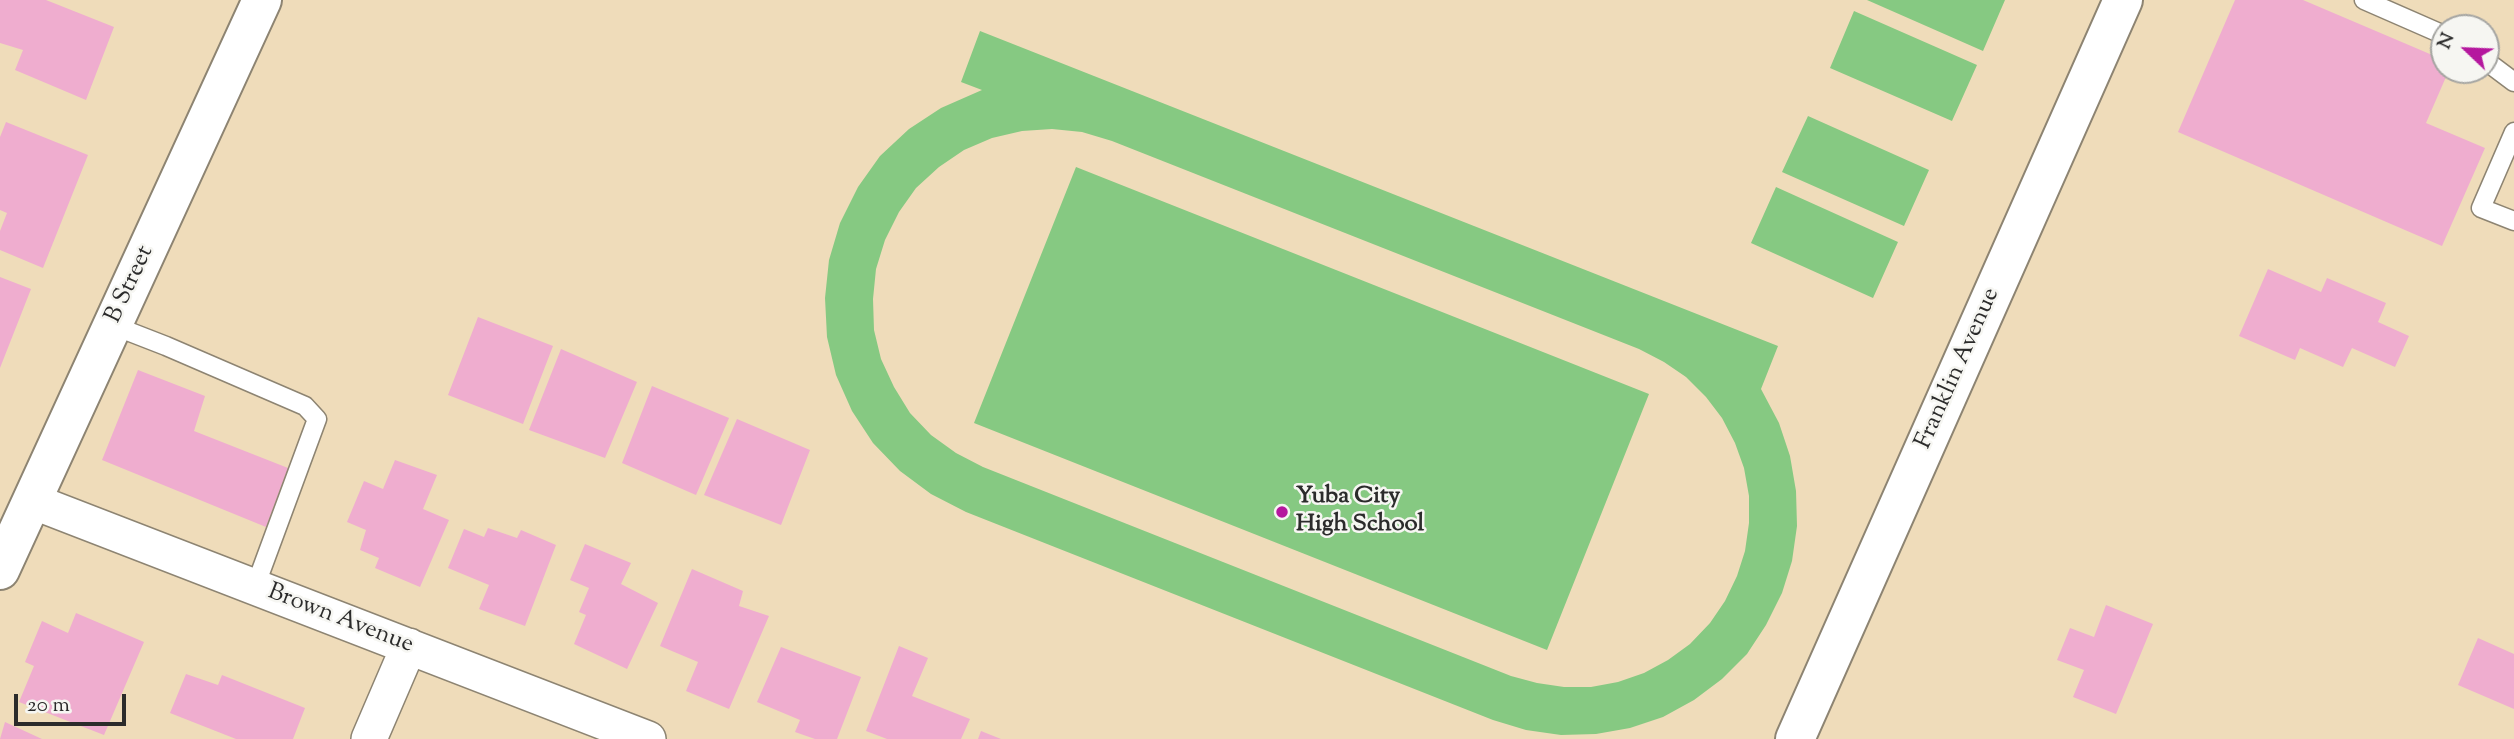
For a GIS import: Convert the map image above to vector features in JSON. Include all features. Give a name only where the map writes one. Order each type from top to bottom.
[{"type":"street","name":"B Street","points":[[0,570],[262,0]]},
{"type":"street","name":"Franklin Avenue","points":[[1795,739],[2123,0]]},
{"type":"street","name":"Brown Avenue","points":[[32,500],[648,739]]},
{"type":"street","points":[[369,739],[409,646]]},
{"type":"lane","points":[[2364,0],[2430,29]]},
{"type":"lane","points":[[2514,132],[2481,208],[2514,221]]},
{"type":"lane","points":[[112,325],[305,406],[317,419],[255,587]]},
{"type":"green space","points":[[1867,0],[2005,0],[1983,51]]},
{"type":"green space","points":[[1854,11],[1977,65],[1952,121],[1830,68]]},
{"type":"green space","points":[[980,31],[1778,346],[1761,389],[1779,423],[1790,456],[1796,491],[1797,526],[1792,561],[1782,593],[1747,654],[1722,679],[1694,700],[1663,717],[1630,728],[1596,734],[1561,735],[1526,730],[1493,720],[966,512],[931,494],[900,471],[873,443],[852,411],[836,375],[827,337],[825,298],[829,260],[840,223],[858,187],[880,156],[909,129],[941,108],[982,90],[961,82]],"holes":[[[1052,129],[1082,132],[1112,141],[1639,349],[1686,377],[1722,418],[1744,468],[1749,496],[1745,551],[1725,601],[1710,623],[1690,644],[1644,673],[1591,687],[1537,683],[1511,676],[983,467],[956,453],[931,435],[910,413],[894,387],[881,359],[874,330],[876,269],[885,240],[899,212],[916,188],[939,167],[964,150],[992,138],[1022,131]]]},
{"type":"green space","points":[[1808,116],[1929,170],[1904,226],[1782,172]]},
{"type":"green space","points":[[1076,167],[1649,394],[1547,650],[974,423]]},
{"type":"green space","points":[[1776,187],[1898,242],[1873,298],[1751,243]]},
{"type":"building","points":[[0,0],[46,0],[114,27],[86,100],[15,70],[23,50],[0,43]]},
{"type":"building","points":[[2235,0],[2303,0],[2430,54],[2430,84],[2443,84],[2426,123],[2485,148],[2442,246],[2178,132]]},
{"type":"building","points":[[6,122],[88,155],[43,268],[0,250],[0,231],[7,213],[0,210],[0,137]]},
{"type":"building","points":[[2268,269],[2321,292],[2327,278],[2386,303],[2378,322],[2409,336],[2395,367],[2352,348],[2343,367],[2300,348],[2295,360],[2239,336]]},
{"type":"building","points":[[0,277],[31,289],[0,368]]},
{"type":"building","points":[[478,317],[553,346],[523,424],[448,395]]},
{"type":"building","points":[[561,349],[637,382],[605,458],[529,430]]},
{"type":"building","points":[[138,370],[205,396],[194,431],[288,468],[266,527],[102,460]]},
{"type":"building","points":[[652,386],[729,418],[696,495],[622,463]]},
{"type":"building","points":[[737,419],[810,450],[781,525],[704,495]]},
{"type":"building","points":[[395,460],[437,475],[423,509],[449,520],[420,587],[375,568],[379,558],[360,550],[366,530],[347,522],[364,481],[383,489]]},
{"type":"building","points":[[488,528],[517,538],[521,530],[556,545],[525,626],[479,609],[489,585],[448,568],[464,529],[484,537]]},
{"type":"building","points":[[585,544],[631,563],[621,584],[658,603],[627,669],[574,644],[586,615],[579,612],[589,588],[570,580]]},
{"type":"building","points":[[692,569],[743,591],[739,606],[769,616],[729,709],[686,691],[698,662],[660,646]]},
{"type":"building","points":[[2106,605],[2153,624],[2116,714],[2073,697],[2084,670],[2057,660],[2070,628],[2094,637]]},
{"type":"building","points":[[76,613],[144,642],[104,735],[19,702],[34,666],[25,662],[42,621],[68,633]]},
{"type":"building","points":[[2478,638],[2514,654],[2514,709],[2458,685]]},
{"type":"building","points":[[899,646],[928,658],[912,696],[970,719],[961,739],[887,739],[866,731]]},
{"type":"building","points":[[781,647],[861,677],[837,739],[815,739],[795,732],[800,720],[757,702]]},
{"type":"building","points":[[186,674],[218,685],[222,675],[305,708],[293,739],[236,739],[170,713]]},
{"type":"building","points":[[5,722],[42,739],[0,739]]},
{"type":"building","points":[[981,731],[1001,739],[978,739]]},
{"type":"place","name":"Yuba City High School","points":[[1282,512]]}]
